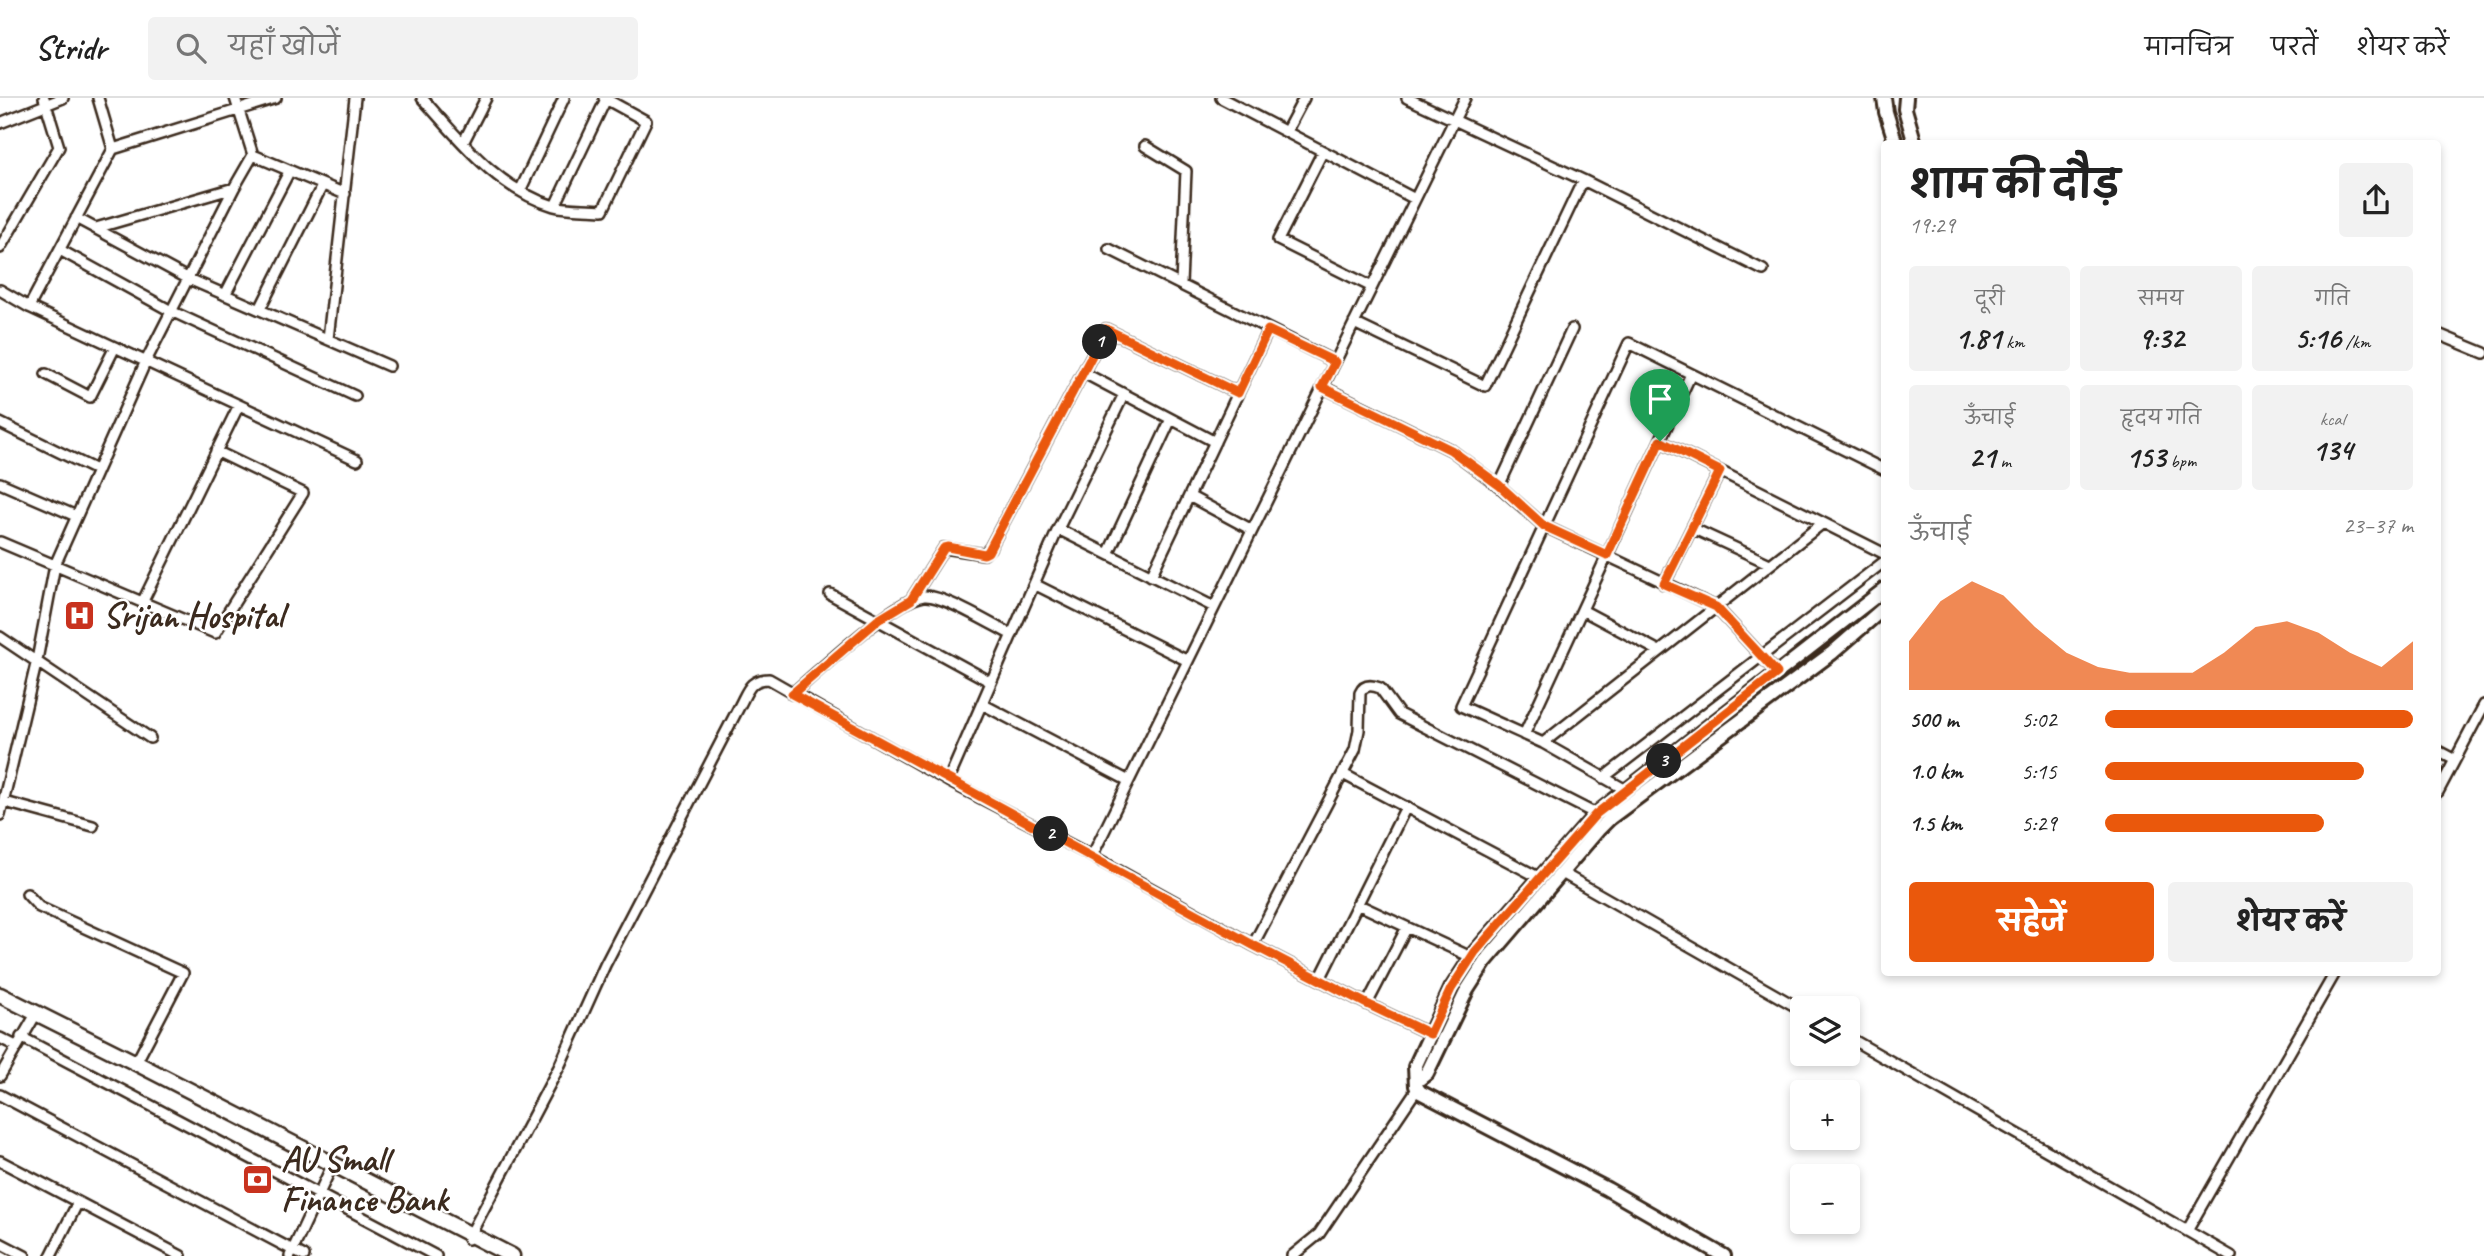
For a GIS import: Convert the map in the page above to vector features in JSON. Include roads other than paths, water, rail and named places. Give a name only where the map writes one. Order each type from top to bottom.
[{"type":"main road","points":[[0,995],[34,1016],[330,1170],[512,1256]]},
{"type":"main road","points":[[0,1002],[136,1062],[469,1238],[498,1256]]},
{"type":"street","points":[[0,123],[45,101],[63,98]]},
{"type":"street","points":[[29,307],[113,149],[99,98]]},
{"type":"street","points":[[0,815],[37,660],[55,565],[146,361],[253,155],[235,98]]},
{"type":"street","points":[[113,149],[276,98]]},
{"type":"street","points":[[328,339],[355,98]]},
{"type":"street","points":[[422,98],[477,159],[520,191],[555,206],[603,210],[646,121],[605,98],[555,206]]},
{"type":"street","points":[[463,143],[486,98]]},
{"type":"street","points":[[520,191],[564,98]]},
{"type":"street","points":[[1221,98],[1415,199]]},
{"type":"street","points":[[1286,132],[1304,98]]},
{"type":"street","points":[[1407,98],[1583,180],[1763,270]]},
{"type":"street","points":[[1093,856],[1465,98]]},
{"type":"street","points":[[1884,98],[1895,140]]},
{"type":"street","points":[[1906,98],[1905,109],[1914,140]]},
{"type":"street","points":[[0,248],[59,147],[45,101]]},
{"type":"street","points":[[1145,146],[1186,171],[1181,284]]},
{"type":"street","points":[[1323,151],[1278,240],[1372,286]]},
{"type":"street","points":[[253,155],[345,194]]},
{"type":"street","points":[[225,295],[289,172]]},
{"type":"street","points":[[1354,323],[1485,386],[1583,180]]},
{"type":"street","points":[[260,309],[323,186]]},
{"type":"street","points":[[96,228],[234,188]]},
{"type":"street","points":[[76,218],[189,279],[389,366]]},
{"type":"street","points":[[1109,249],[1335,362]]},
{"type":"street","points":[[60,250],[172,311],[355,396]]},
{"type":"street","points":[[0,290],[29,307],[357,460]]},
{"type":"street","points":[[911,600],[944,548],[984,554],[990,548],[1106,329],[1238,393]]},
{"type":"street","points":[[1499,485],[1572,329]]},
{"type":"street","points":[[1151,576],[1268,330]]},
{"type":"street","points":[[2441,335],[2484,353]]},
{"type":"street","points":[[1626,790],[1543,743],[1461,706],[1629,343],[1881,468]]},
{"type":"street","points":[[46,374],[90,397],[115,347]]},
{"type":"street","points":[[1084,373],[1215,442]]},
{"type":"street","points":[[1524,735],[1691,374]]},
{"type":"street","points":[[1322,387],[1451,450],[1499,485],[1544,526],[1716,607],[1777,673]]},
{"type":"street","points":[[948,781],[1058,528],[1124,394]]},
{"type":"street","points":[[142,603],[239,405]]},
{"type":"street","points":[[1108,554],[1171,419]]},
{"type":"street","points":[[0,423],[96,470]]},
{"type":"street","points":[[1660,441],[1881,552]]},
{"type":"street","points":[[0,542],[215,633],[303,493],[216,452]]},
{"type":"street","points":[[1664,584],[1720,471]]},
{"type":"street","points":[[0,483],[76,516]]},
{"type":"street","points":[[1189,496],[1252,530]]},
{"type":"street","points":[[1543,743],[1823,523]]},
{"type":"street","points":[[1058,528],[1214,607]]},
{"type":"street","points":[[1692,528],[1770,564]]},
{"type":"street","points":[[1603,778],[1881,564]]},
{"type":"street","points":[[1034,584],[1188,661]]},
{"type":"street","points":[[1417,1085],[1415,1067],[1451,989],[1471,957],[1538,877],[1596,814],[1881,592]]},
{"type":"street","points":[[830,594],[991,682]]},
{"type":"street","points":[[792,694],[878,620],[911,600],[926,596],[949,603],[1012,635]]},
{"type":"street","points":[[1582,610],[1659,651]]},
{"type":"street","points":[[1292,1256],[1319,1234],[1427,1073],[1462,1001],[1485,962],[1610,818],[1832,653],[1881,610]]},
{"type":"street","points":[[0,637],[150,738]]},
{"type":"street","points":[[469,1238],[559,1067],[604,965],[752,683],[758,679],[769,679],[948,781],[1093,856],[1253,945],[1430,1034]]},
{"type":"street","points":[[1253,945],[1355,750],[1362,688],[1380,688],[1399,714],[1596,814]]},
{"type":"street","points":[[982,704],[1129,781]]},
{"type":"street","points":[[2441,786],[2484,705]]},
{"type":"street","points":[[2441,753],[2455,760]]},
{"type":"street","points":[[1343,774],[1538,877]]},
{"type":"street","points":[[5,802],[93,826]]},
{"type":"street","points":[[1320,979],[1406,807]]},
{"type":"street","points":[[1562,873],[1790,1003]]},
{"type":"street","points":[[27,894],[39,907],[183,973],[136,1062]]},
{"type":"street","points":[[1357,904],[1471,957]]},
{"type":"street","points":[[1367,1004],[1406,929]]},
{"type":"street","points":[[2187,1231],[2333,976]]},
{"type":"street","points":[[0,1076],[34,1016]]},
{"type":"street","points":[[0,1038],[19,1042],[436,1256]]},
{"type":"street","points":[[1860,1044],[2231,1256]]},
{"type":"street","points":[[1417,1085],[1724,1256]]},
{"type":"street","points":[[0,1095],[292,1253],[304,1256]]},
{"type":"street","points":[[0,1161],[165,1252],[181,1256]]},
{"type":"street","points":[[292,1253],[330,1170]]},
{"type":"street","points":[[51,1256],[78,1202]]},
{"type":"street","points":[[0,1243],[25,1256]]},
{"type":"place","name":"Srijan Hospital","points":[[80,615]]},
{"type":"place","name":"AU Small Finance Bank","points":[[258,1179]]}]
